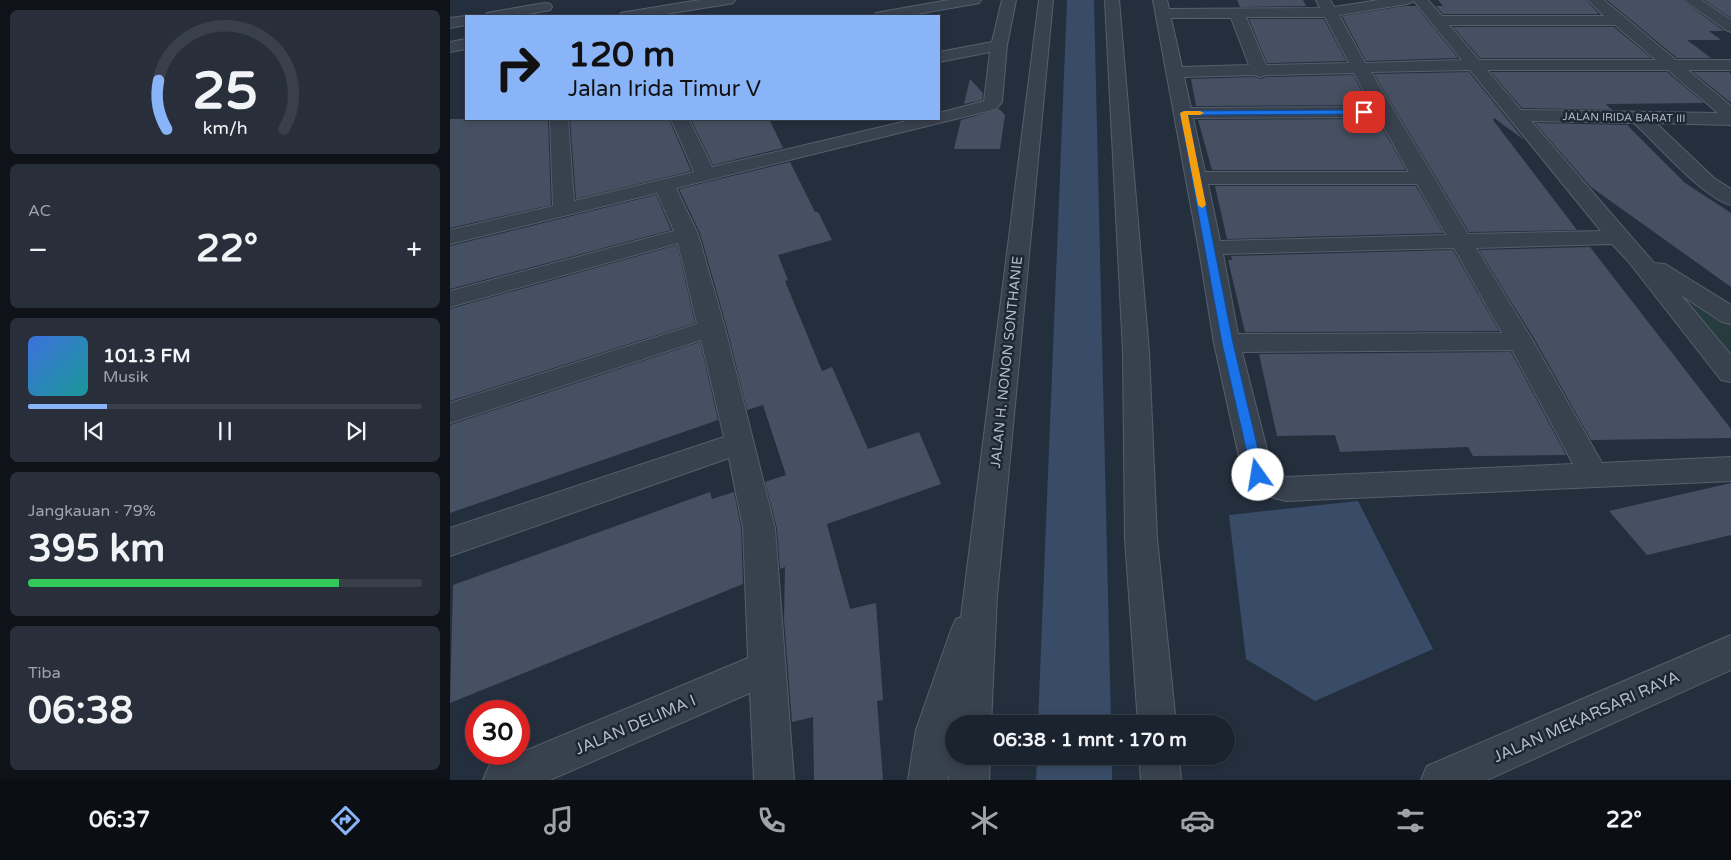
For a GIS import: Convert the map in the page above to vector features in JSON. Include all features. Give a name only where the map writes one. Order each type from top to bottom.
[{"type":"street","points":[[636,12],[728,0]]},
{"type":"street","points":[[887,15],[974,0]]},
{"type":"street","points":[[940,118],[990,105],[993,102],[999,46],[1009,0]]},
{"type":"street","name":"JALAN H. NONON SONTHANIE","points":[[973,715],[980,596],[1046,0]]},
{"type":"street","points":[[1112,0],[1136,352],[1141,538],[1156,715]]},
{"type":"street","points":[[1407,0],[1237,13],[1161,7],[1197,178],[1227,343],[1258,475],[1271,485],[1286,489],[1594,476],[1731,468]]},
{"type":"street","points":[[1420,0],[1618,237],[1636,256],[1731,373]]},
{"type":"street","points":[[1595,0],[1731,115]]},
{"type":"street","points":[[1691,0],[1728,22]]},
{"type":"street","points":[[1327,6],[1384,112],[1520,341],[1594,476]]},
{"type":"street","points":[[499,15],[546,8]]},
{"type":"street","points":[[1237,13],[1260,72]]},
{"type":"street","points":[[450,23],[465,20]]},
{"type":"street","points":[[1438,20],[1619,20]]},
{"type":"street","points":[[450,47],[465,44]]},
{"type":"street","points":[[940,58],[999,46]]},
{"type":"street","points":[[1176,72],[1260,72],[1476,65],[1731,65]]},
{"type":"street","points":[[1184,113],[1384,112]]},
{"type":"street","name":"JALAN IRIDA BARAT III","points":[[1518,115],[1731,119]]},
{"type":"street","points":[[1639,118],[1707,182],[1731,199]]},
{"type":"street","points":[[559,120],[564,209]]},
{"type":"street","points":[[680,120],[706,175]]},
{"type":"street","points":[[450,237],[930,120]]},
{"type":"street","points":[[1197,178],[1424,178]]},
{"type":"street","points":[[664,185],[687,234],[712,328],[759,528],[774,780]]},
{"type":"street","points":[[450,299],[687,234]]},
{"type":"street","points":[[1210,248],[1618,237]]},
{"type":"street","points":[[1636,256],[1731,316]]},
{"type":"street","points":[[450,413],[712,328]]},
{"type":"street","points":[[1227,343],[1520,341]]},
{"type":"street","points":[[450,542],[740,443]]},
{"type":"street","points":[[928,780],[935,730],[980,596]]},
{"type":"street","name":"JALAN MEKARSARI RAYA","points":[[1441,780],[1731,652]]},
{"type":"street","name":"JALAN DELIMA I","points":[[503,780],[767,668]]},
{"type":"street","points":[[969,780],[970,765]]},
{"type":"street","points":[[1160,765],[1161,780]]},
{"type":"green space","points":[[1636,256],[1731,317],[1731,373]]},
{"type":"water","points":[[1067,0],[1094,0],[1111,715],[1038,715]]},
{"type":"water","points":[[1358,501],[1433,649],[1315,701],[1246,659],[1229,515]]},
{"type":"water","points":[[1037,765],[1112,765],[1112,780],[1036,780]]},
{"type":"building","points":[[1237,0],[1303,0],[1306,6],[1240,7]]},
{"type":"building","points":[[1438,0],[1586,0],[1599,14],[1443,14],[1436,6],[1443,6]]},
{"type":"building","points":[[1607,0],[1682,0],[1724,31],[1709,31],[1721,40],[1687,40],[1711,58],[1677,58]]},
{"type":"building","points":[[1704,0],[1731,0],[1731,18]]},
{"type":"building","points":[[1404,6],[1416,6],[1458,58],[1366,61],[1342,16]]},
{"type":"building","points":[[1249,19],[1324,19],[1346,61],[1267,63]]},
{"type":"building","points":[[1453,27],[1614,27],[1651,58],[1480,58]]},
{"type":"building","points":[[1469,72],[1524,140],[1494,118],[1493,120],[1577,230],[1469,232],[1374,74]]},
{"type":"building","points":[[1491,72],[1667,72],[1704,103],[1606,104],[1612,110],[1522,108]]},
{"type":"building","points":[[1693,72],[1729,72],[1731,74],[1731,103]]},
{"type":"building","points":[[1353,75],[1369,105],[1196,106],[1191,79],[1254,77],[1261,79],[1266,77]]},
{"type":"building","points":[[970,79],[983,93],[982,100],[964,104]]},
{"type":"building","points":[[999,109],[1005,115],[1000,149],[954,149],[961,120]]},
{"type":"building","points":[[450,119],[548,120],[551,205],[450,228]]},
{"type":"building","points":[[1377,119],[1406,170],[1212,170],[1198,120]]},
{"type":"building","points":[[570,120],[669,120],[691,171],[576,199]]},
{"type":"building","points":[[691,120],[769,120],[783,148],[713,165]]},
{"type":"building","points":[[1535,123],[1627,125],[1685,183],[1731,213],[1731,287],[1591,187]]},
{"type":"building","points":[[790,162],[815,212],[818,212],[832,240],[778,255],[788,280],[785,281],[822,371],[832,367],[868,449],[919,432],[941,484],[827,524],[850,609],[876,603],[883,700],[877,701],[883,780],[814,780],[813,717],[792,722],[784,619],[785,567],[780,569],[777,528],[765,482],[786,475],[763,405],[747,410],[727,328],[700,233],[679,189]]},
{"type":"building","points":[[1215,186],[1416,186],[1443,233],[1227,239]]},
{"type":"building","points":[[656,195],[671,230],[450,289],[450,246]]},
{"type":"building","points":[[677,245],[695,323],[450,401],[450,309]]},
{"type":"building","points":[[1590,247],[1731,429],[1731,438],[1591,440],[1535,340],[1479,250]]},
{"type":"building","points":[[1453,250],[1499,331],[1245,332],[1228,260],[1232,260],[1231,256]]},
{"type":"building","points":[[700,342],[718,420],[450,513],[450,425]]},
{"type":"building","points":[[1511,352],[1566,455],[1473,456],[1468,447],[1340,452],[1335,435],[1277,436],[1259,354]]},
{"type":"building","points":[[1731,483],[1731,535],[1647,555],[1609,511]]},
{"type":"building","points":[[710,492],[712,499],[734,492],[741,528],[743,584],[450,703],[453,585]]},
{"type":"slow traffic","points":[[1200,113],[1184,113],[1202,205]]},
{"type":"route","points":[[1258,475],[1227,343],[1184,113],[1364,112]]}]
